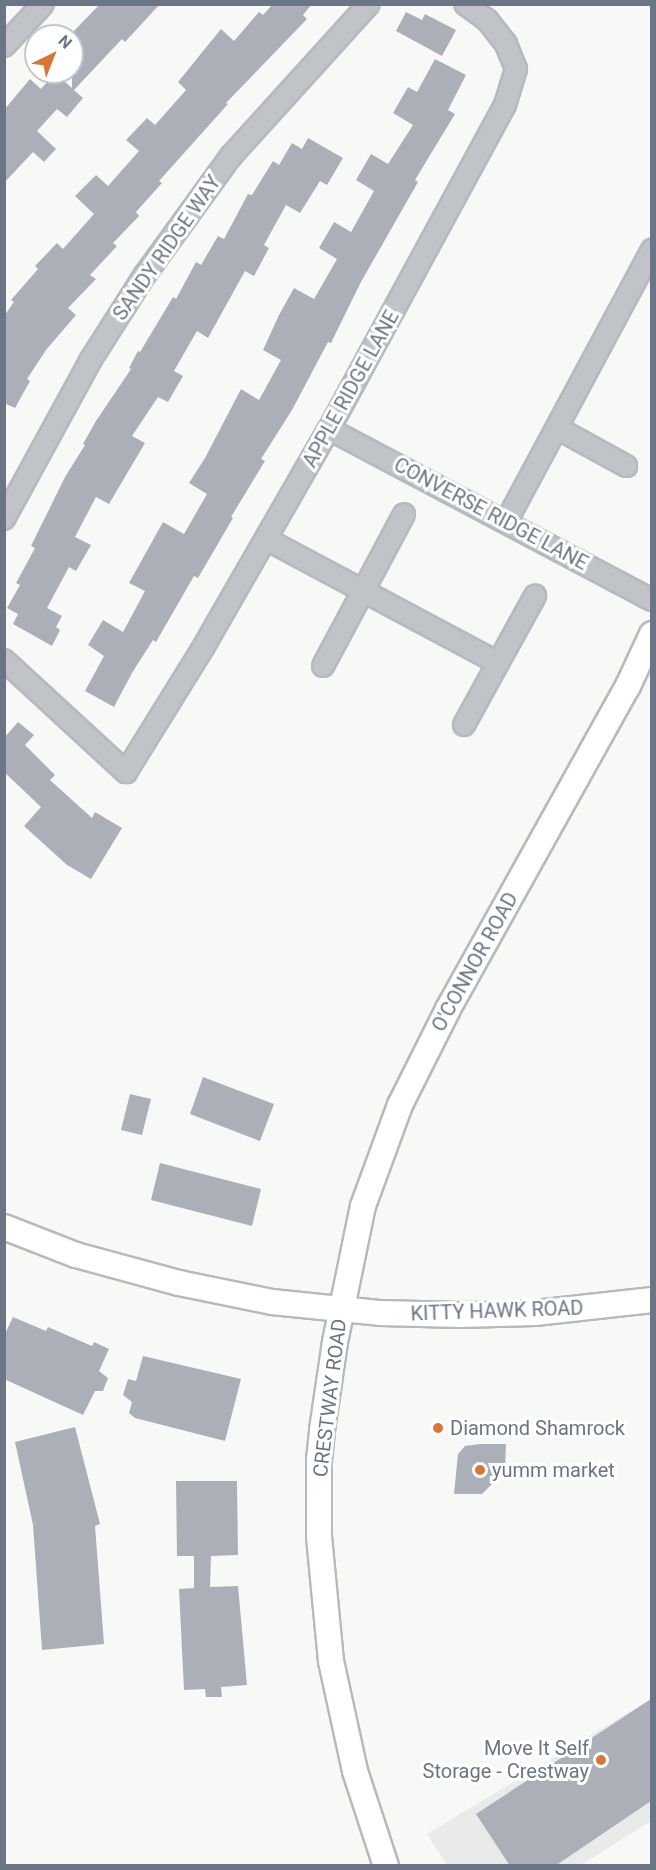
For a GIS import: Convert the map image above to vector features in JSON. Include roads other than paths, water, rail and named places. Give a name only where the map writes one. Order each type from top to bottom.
[{"type":"main road","name":"O'CONNOR ROAD","points":[[342,1308],[363,1206],[400,1105],[448,1009],[628,686],[651,634]]},
{"type":"main road","name":"CRESTWAY ROAD","points":[[4,1227],[76,1255],[179,1283],[272,1302],[342,1308],[319,1460],[319,1537],[331,1661],[355,1771],[386,1866]]},
{"type":"main road","name":"KITTY HAWK ROAD","points":[[342,1308],[381,1313],[460,1315],[535,1313],[651,1300]]},
{"type":"street","points":[[4,46],[43,4]]},
{"type":"street","name":"SANDY RIDGE WAY","points":[[4,519],[90,361],[150,266],[231,156],[369,4]]},
{"type":"street","name":"APPLE RIDGE LANE","points":[[4,660],[126,772],[204,646],[329,429],[505,105],[516,69],[509,52],[487,20],[465,4]]},
{"type":"street","points":[[506,522],[651,250]]},
{"type":"street","points":[[557,428],[626,466]]},
{"type":"street","name":"CONVERSE RIDGE LANE","points":[[329,429],[651,600]]},
{"type":"street","points":[[323,666],[404,514]]},
{"type":"street","points":[[266,539],[498,663]]},
{"type":"street","points":[[464,725],[536,596]]},
{"type":"place","name":"Diamond Shamrock","points":[[438,1428]]},
{"type":"place","name":"yumm market","points":[[480,1470]]},
{"type":"place","name":"Move It Self Storage - Crestway","points":[[601,1760]]}]
